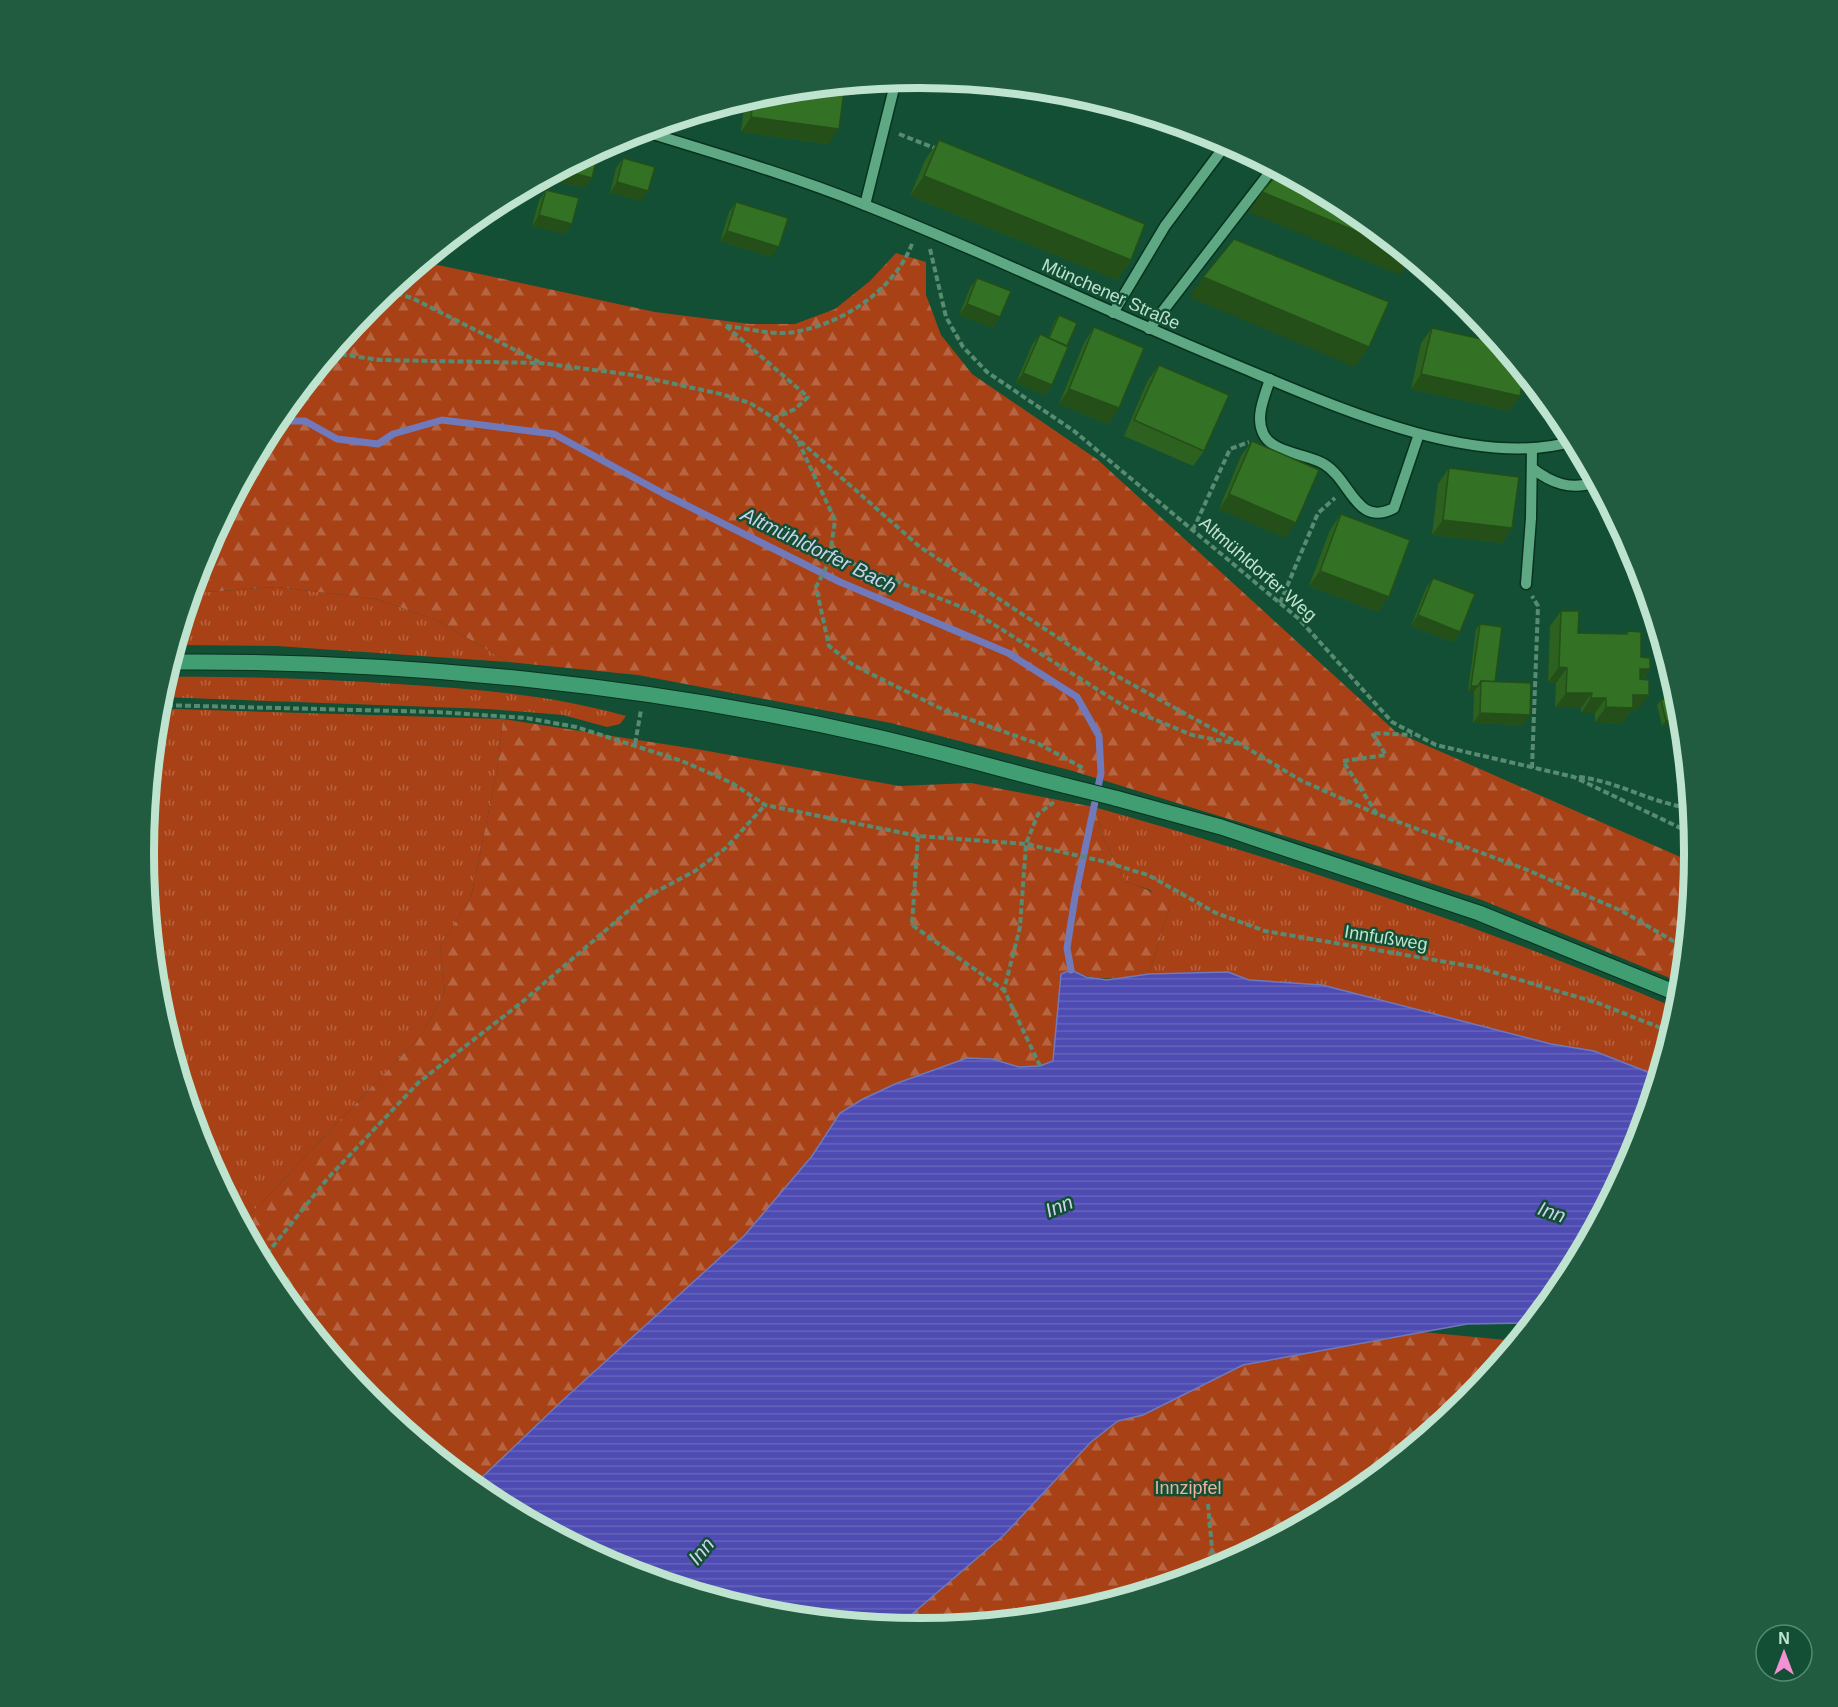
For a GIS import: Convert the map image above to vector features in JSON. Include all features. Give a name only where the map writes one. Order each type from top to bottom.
[{"type":"main road","points":[[179,662],[402,669],[645,695],[876,737],[1221,827],[1479,913],[1671,991]]},
{"type":"street","points":[[865,205],[894,89]]},
{"type":"street","name":"Münchener Straße","points":[[657,135],[794,178],[865,205],[1149,329],[1352,411],[1419,434],[1484,447],[1532,449],[1564,443]]},
{"type":"street","points":[[1113,313],[1165,226],[1221,151]]},
{"type":"street","points":[[1149,329],[1269,173]]},
{"type":"street","points":[[1270,379],[1259,423],[1263,436],[1277,446],[1323,463],[1337,473],[1367,512],[1376,514],[1394,508],[1419,434]]},
{"type":"street","points":[[1526,584],[1532,449]]},
{"type":"street","points":[[1532,468],[1552,482],[1568,486],[1588,483]]},
{"type":"path","points":[[885,128],[939,150]]},
{"type":"path","points":[[774,418],[795,409],[808,397],[726,326],[784,333],[814,328],[856,308],[872,296],[903,262],[918,227]]},
{"type":"path","name":"Altmühldorfer Weg","points":[[934,234],[929,252],[946,316],[963,347],[987,372],[1074,431],[1299,619],[1392,722],[1436,745],[1574,777],[1683,829]]},
{"type":"path","points":[[398,294],[412,298],[541,363]]},
{"type":"path","points":[[340,354],[380,360],[541,363],[633,375],[721,394],[750,403],[774,418],[920,547],[1115,675],[1242,745],[1302,782],[1377,814],[1525,869],[1622,911],[1678,944]]},
{"type":"path","points":[[1193,530],[1230,449],[1263,436]]},
{"type":"path","points":[[798,439],[835,520],[829,562],[816,587],[829,646],[853,665],[946,711],[1040,744],[1083,768]]},
{"type":"path","points":[[1280,603],[1318,513],[1346,487]]},
{"type":"path","points":[[831,549],[858,566],[974,612],[1127,708],[1192,735],[1242,745]]},
{"type":"path","points":[[1526,584],[1538,606],[1532,768]]},
{"type":"path","points":[[635,744],[645,695]]},
{"type":"path","points":[[169,705],[437,712],[514,718],[576,727],[635,744],[732,783],[765,805],[727,847],[695,870],[642,899],[521,1003],[419,1082],[328,1178],[267,1253]]},
{"type":"path","points":[[1377,814],[1343,762],[1386,755],[1372,733],[1413,735]]},
{"type":"path","points":[[1574,777],[1596,779],[1659,802],[1682,806]]},
{"type":"path","points":[[1004,990],[1020,927],[1026,844],[1038,814],[1057,800]]},
{"type":"path","name":"Innfußweg","points":[[765,805],[918,836],[1026,844],[1070,852],[1148,875],[1216,913],[1265,931],[1476,967],[1598,1003],[1663,1029]]},
{"type":"path","points":[[918,836],[912,925],[1004,990],[1040,1066]]},
{"type":"path","points":[[1208,1504],[1213,1560]]},
{"type":"green space","points":[[896,253],[926,262],[926,295],[941,335],[972,374],[1098,460],[1396,732],[1684,859],[1682,904],[1673,979],[1482,900],[1320,847],[1073,771],[891,723],[638,675],[508,662],[437,620],[376,599],[277,587],[201,592],[233,515],[256,471],[283,428],[344,349],[378,313],[432,264],[655,312],[750,324],[795,324],[835,309],[870,281]]},
{"type":"green space","points":[[277,587],[376,599],[437,620],[508,662],[277,646],[183,645],[201,592]]},
{"type":"green space","points":[[175,677],[311,679],[513,694],[570,703],[626,716],[620,724],[607,727],[563,715],[488,709],[171,697]]},
{"type":"green space","points":[[168,709],[503,719],[497,771],[471,897],[440,946],[445,992],[422,1034],[247,1218],[212,1146],[195,1099],[180,1051],[161,953],[154,854],[156,803]]},
{"type":"green space","points":[[503,719],[702,750],[899,786],[971,783],[1094,807],[1103,837],[1125,881],[1156,895],[1169,910],[1149,974],[1099,978],[1071,970],[1058,1021],[1053,1061],[1040,1066],[1019,1067],[992,1059],[967,1058],[895,1084],[840,1113],[812,1156],[744,1236],[563,1400],[480,1480],[415,1429],[344,1358],[283,1279],[247,1218],[422,1034],[445,992],[440,946],[471,897],[497,771]]},
{"type":"green space","points":[[1094,807],[1316,874],[1462,924],[1669,1005],[1651,1073],[1594,1051],[1551,1044],[1322,985],[1249,980],[1228,972],[1149,974],[1169,910],[1150,890],[1125,881],[1103,837]]},
{"type":"green space","name":"Innzipfel","points":[[1422,1332],[1507,1342],[1460,1394],[1423,1429],[1385,1460],[1344,1490],[1257,1540],[1165,1578],[1068,1604],[969,1617],[908,1618],[1004,1535],[1091,1442],[1118,1421],[1143,1415],[1243,1365],[1361,1341]]},
{"type":"water","name":"Inn","points":[[1071,970],[1086,977],[1107,980],[1149,974],[1228,972],[1249,980],[1322,985],[1551,1044],[1594,1051],[1651,1073],[1626,1146],[1605,1192],[1582,1236],[1555,1279],[1523,1323],[1467,1324],[1243,1365],[1143,1415],[1118,1421],[1091,1442],[1004,1535],[908,1618],[819,1612],[770,1604],[673,1578],[581,1540],[536,1516],[480,1480],[563,1400],[744,1236],[812,1156],[840,1113],[895,1084],[967,1058],[992,1059],[1019,1067],[1040,1066],[1053,1061],[1061,974]]},
{"type":"building","points":[[844,93],[839,129],[751,117],[752,107]]},
{"type":"building","points":[[939,140],[1145,224],[1131,260],[924,176]]},
{"type":"building","points":[[623,158],[655,167],[648,191],[617,182]]},
{"type":"building","points":[[596,160],[592,178],[571,172]]},
{"type":"building","points":[[1275,177],[1344,217],[1373,238],[1262,192]]},
{"type":"building","points":[[546,190],[579,198],[572,224],[539,215]]},
{"type":"building","points":[[736,202],[788,218],[779,247],[727,231]]},
{"type":"building","points":[[1234,239],[1389,302],[1369,347],[1203,277]]},
{"type":"building","points":[[977,278],[1011,291],[1000,317],[967,304]]},
{"type":"building","points":[[1059,315],[1077,323],[1067,346],[1049,338]]},
{"type":"building","points":[[1094,327],[1144,348],[1119,408],[1069,389]]},
{"type":"building","points":[[1432,328],[1485,340],[1522,384],[1520,396],[1421,374]]},
{"type":"building","points":[[1040,334],[1068,347],[1052,385],[1023,373]]},
{"type":"building","points":[[1159,365],[1229,395],[1204,451],[1134,420]]},
{"type":"building","points":[[1252,441],[1319,470],[1296,523],[1229,494]]},
{"type":"building","points":[[1449,468],[1519,477],[1512,528],[1443,520]]},
{"type":"building","points":[[1341,514],[1410,540],[1389,597],[1320,571]]},
{"type":"building","points":[[1433,578],[1475,594],[1460,632],[1418,615]]},
{"type":"building","points":[[1561,611],[1579,611],[1578,633],[1641,632],[1641,657],[1650,658],[1650,669],[1640,669],[1640,679],[1649,680],[1649,695],[1633,695],[1633,708],[1606,707],[1606,698],[1591,698],[1592,693],[1566,693],[1567,668],[1559,667]]},
{"type":"building","points":[[1480,624],[1502,627],[1495,682],[1481,681],[1478,686],[1471,686]]},
{"type":"building","points":[[1481,681],[1531,683],[1530,715],[1480,713]]},
{"type":"building","points":[[1668,699],[1672,720],[1666,721],[1661,700]]},
{"type":"waterway","name":"Altmühldorfer Bach","points":[[288,421],[305,421],[337,439],[378,444],[393,434],[442,420],[554,434],[664,494],[840,582],[1008,653],[1077,697],[1099,736],[1101,773],[1075,897],[1067,948],[1071,970]]}]
